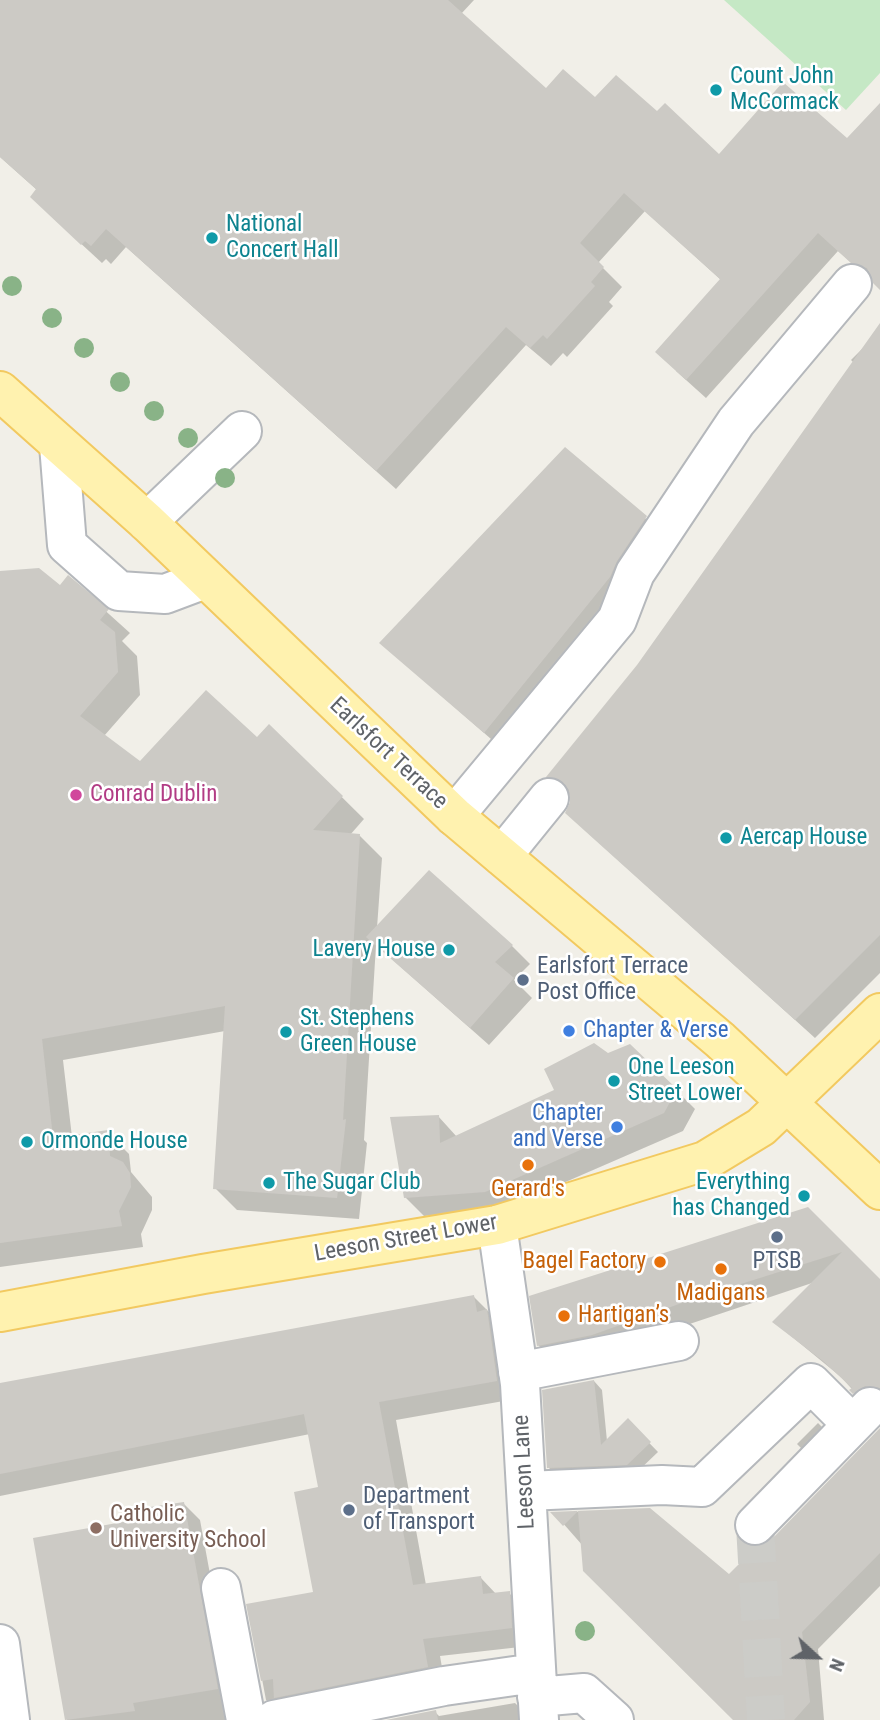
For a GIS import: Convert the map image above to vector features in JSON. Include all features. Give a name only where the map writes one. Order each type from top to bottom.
[{"type":"main road","name":"Earlsfort Terrace","points":[[0,391],[147,522],[454,816],[789,1102],[880,1191]]},
{"type":"main road","name":"Leeson Street Lower","points":[[0,1312],[203,1273],[497,1224],[705,1161],[761,1127],[880,1013]]},
{"type":"lane","points":[[454,816],[617,620],[635,573],[736,422],[852,284]]},
{"type":"lane","points":[[147,522],[242,431]]},
{"type":"lane","points":[[59,445],[67,545],[119,591],[165,594],[205,579]]},
{"type":"lane","points":[[502,856],[549,798]]},
{"type":"lane","name":"Leeson Lane","points":[[497,1224],[518,1372],[537,1697]]},
{"type":"lane","points":[[518,1372],[679,1341]]},
{"type":"lane","points":[[527,1491],[662,1485],[702,1487],[811,1383],[861,1416],[755,1525]]},
{"type":"lane","points":[[221,1588],[246,1720]]},
{"type":"lane","points":[[0,1644],[10,1720]]},
{"type":"lane","points":[[274,1720],[444,1686],[537,1697],[584,1693],[614,1720]]},
{"type":"green space","points":[[724,0],[880,0],[880,73],[846,110]]},
{"type":"building","name":"National Concert Hall","points":[[0,0],[448,0],[546,88],[563,69],[595,97],[616,75],[657,111],[665,103],[719,154],[783,82],[847,138],[880,103],[880,290],[873,283],[867,268],[851,263],[818,233],[686,380],[655,352],[720,279],[624,193],[580,243],[604,267],[591,282],[595,286],[547,339],[543,335],[530,348],[506,327],[376,471],[106,229],[91,246],[85,241],[81,245],[30,197],[36,189],[0,157]]},
{"type":"building","points":[[880,323],[880,935],[795,1020],[565,813],[570,802],[569,790],[562,781],[546,777],[637,665]]},
{"type":"building","points":[[565,447],[647,516],[617,561],[610,577],[484,733],[379,643]]},
{"type":"building","points":[[39,568],[60,585],[68,575],[109,609],[100,620],[115,632],[118,672],[80,716],[140,761],[206,690],[257,737],[269,724],[343,796],[313,830],[360,834],[343,1120],[346,1119],[337,1198],[213,1189],[225,1006],[42,1039],[53,1138],[108,1130],[110,1156],[123,1162],[130,1173],[131,1187],[119,1211],[122,1226],[0,1243],[0,571]]},
{"type":"building","name":"Lavery House","points":[[429,870],[513,945],[495,962],[514,978],[470,1028],[366,937]]},
{"type":"building","points":[[594,1043],[608,1053],[630,1044],[677,1089],[664,1113],[485,1192],[404,1198],[390,1117],[439,1115],[440,1143],[554,1090],[544,1069]]},
{"type":"building","points":[[808,1207],[880,1279],[880,1388],[865,1386],[853,1394],[849,1390],[852,1388],[823,1361],[772,1322],[842,1252],[690,1300],[592,1335],[537,1346],[529,1296]]},
{"type":"building","points":[[474,1295],[477,1312],[487,1309],[497,1381],[379,1402],[413,1585],[481,1576],[483,1594],[510,1591],[512,1628],[423,1639],[428,1667],[274,1698],[273,1679],[261,1681],[246,1604],[313,1592],[294,1492],[318,1487],[304,1414],[0,1474],[0,1383]]},
{"type":"building","points":[[594,1380],[601,1445],[628,1418],[651,1442],[627,1465],[547,1468],[542,1390]]},
{"type":"building","points":[[880,1428],[880,1553],[802,1632],[810,1702],[794,1720],[733,1720],[583,1571],[578,1511],[563,1526],[550,1512],[650,1508],[729,1574],[757,1546],[771,1540]]},
{"type":"building","points":[[184,1502],[218,1689],[133,1703],[135,1711],[65,1720],[33,1538],[145,1518],[143,1508]]},
{"type":"building","points":[[436,1710],[438,1720],[386,1720]]},
{"type":"tunnel","points":[[755,1525],[766,1720]]},
{"type":"place","name":"Count John McCormack","points":[[716,90]]},
{"type":"place","name":"National Concert Hall","points":[[212,238]]},
{"type":"place","name":"Conrad Dublin","points":[[76,795]]},
{"type":"place","name":"Aercap House","points":[[726,838]]},
{"type":"place","name":"Lavery House","points":[[449,950]]},
{"type":"place","name":"Earlsfort Terrace Post Office","points":[[523,980]]},
{"type":"place","name":"Chapter & Verse","points":[[569,1031]]},
{"type":"place","name":"St. Stephens Green House","points":[[286,1032]]},
{"type":"place","name":"One Leeson Street Lower","points":[[614,1081]]},
{"type":"place","name":"Chapter and Verse","points":[[617,1127]]},
{"type":"place","name":"Ormonde House","points":[[27,1142]]},
{"type":"place","name":"Gerard's","points":[[528,1165]]},
{"type":"place","name":"The Sugar Club","points":[[269,1183]]},
{"type":"place","name":"Everything has Changed","points":[[804,1196]]},
{"type":"place","name":"PTSB","points":[[777,1237]]},
{"type":"place","name":"Bagel Factory","points":[[660,1262]]},
{"type":"place","name":"Madigans","points":[[721,1269]]},
{"type":"place","name":"Hartigan’s","points":[[564,1316]]},
{"type":"place","name":"Department of Transport","points":[[349,1510]]},
{"type":"place","name":"Catholic University School","points":[[96,1528]]}]
